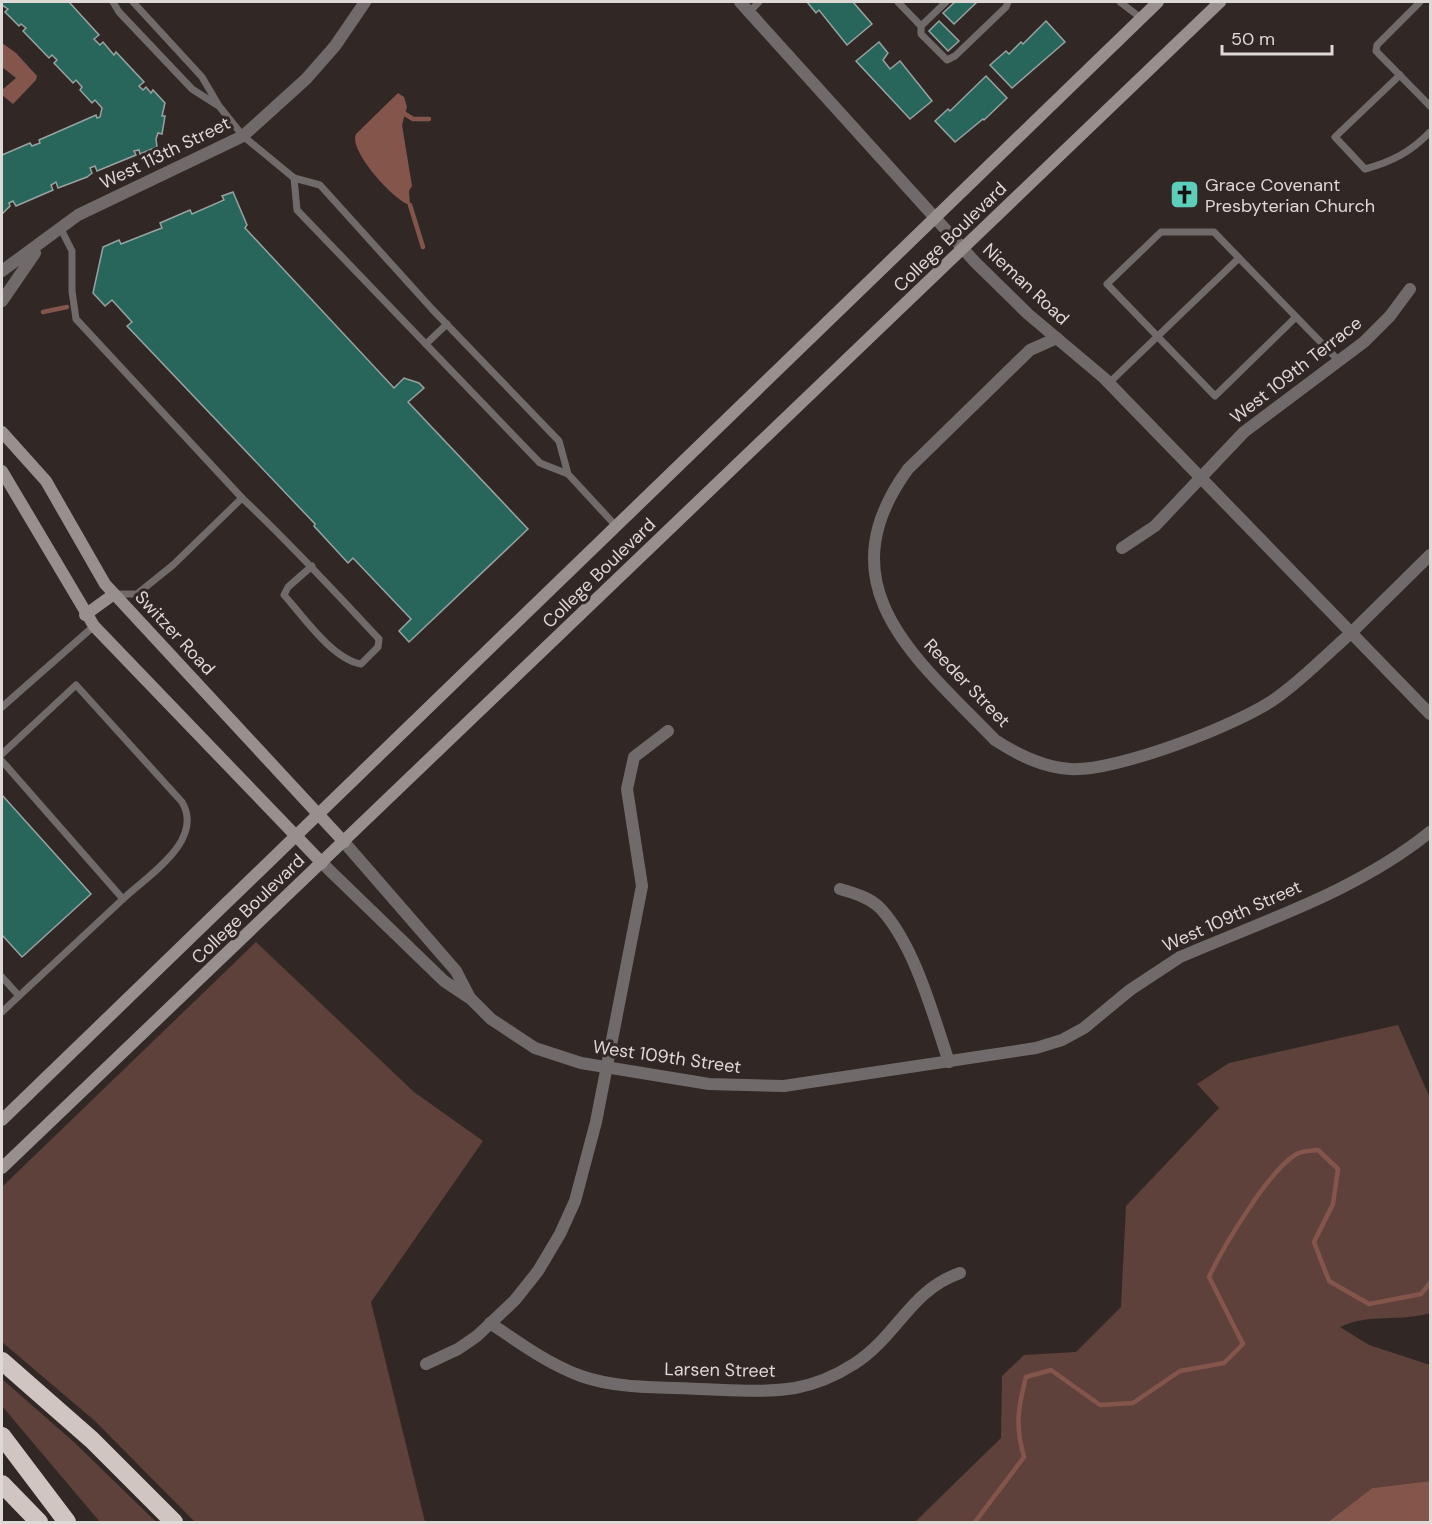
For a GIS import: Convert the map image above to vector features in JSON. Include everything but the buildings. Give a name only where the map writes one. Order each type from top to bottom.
[{"type":"highway","points":[[2,1361],[92,1440],[174,1522]]},
{"type":"highway","points":[[2,1436],[67,1522]]},
{"type":"highway","points":[[2,1484],[39,1522]]},
{"type":"main road","name":"College Boulevard","points":[[2,1120],[1158,2]]},
{"type":"main road","name":"College Boulevard","points":[[2,1168],[1220,2]]},
{"type":"main road","name":"Switzer Road","points":[[2,432],[46,481],[105,584],[344,842]]},
{"type":"main road","points":[[2,471],[85,615],[322,863]]},
{"type":"main road","points":[[85,615],[114,594]]},
{"type":"street","name":"West 113th Street","points":[[2,271],[42,244],[78,215],[243,136],[306,79],[335,46],[365,2]]},
{"type":"street","name":"Nieman Road","points":[[740,2],[963,250],[1028,314],[1109,383],[1431,714]]},
{"type":"street","name":"West 113th Street","points":[[2,301],[42,244]]},
{"type":"street","name":"West 109th Terrace","points":[[1201,477],[1244,432],[1364,342],[1390,316],[1410,289]]},
{"type":"street","name":"Reeder Street","points":[[1057,338],[1030,350],[908,468],[894,488],[883,511],[875,549],[876,576],[880,596],[887,616],[902,641],[995,740],[1014,752],[1048,766],[1072,769],[1110,766],[1244,717],[1277,698],[1351,633]]},
{"type":"street","points":[[1122,548],[1155,526],[1201,477]]},
{"type":"street","points":[[1351,633],[1431,555]]},
{"type":"street","points":[[426,1364],[458,1349],[515,1300],[538,1271],[560,1234],[575,1201],[586,1166],[642,886],[627,789],[634,757],[668,731]]},
{"type":"street","name":"West 109th Street","points":[[322,863],[444,981],[471,999],[491,1018],[535,1048],[565,1059],[605,1068],[709,1084],[784,1086],[1036,1048],[1062,1040],[1101,1016],[1157,969],[1180,957],[1341,889],[1372,872],[1431,832]]},
{"type":"street","name":"West 109th Street","points":[[344,842],[456,971],[471,999]]},
{"type":"street","points":[[840,889],[863,896],[881,908],[896,931],[926,992],[949,1062]]},
{"type":"street","points":[[389,929],[406,913]]},
{"type":"street","name":"Larsen Street","points":[[490,1323],[543,1359],[584,1377],[616,1383],[655,1386],[772,1390],[796,1388],[824,1379],[855,1364],[878,1345],[924,1292],[941,1279],[960,1273]]},
{"type":"lane","points":[[113,2],[118,12],[192,89],[219,106]]},
{"type":"lane","points":[[133,2],[202,77],[219,106],[243,136],[294,178],[320,185],[447,324],[559,441],[568,474]]},
{"type":"lane","points":[[749,12],[759,2]]},
{"type":"lane","points":[[897,2],[921,26],[921,33],[947,60],[964,48],[1006,7],[1008,2]]},
{"type":"lane","points":[[921,26],[946,2]]},
{"type":"lane","points":[[1120,2],[1141,18]]},
{"type":"lane","points":[[1420,2],[1377,45],[1376,51],[1431,106]]},
{"type":"lane","points":[[1400,75],[1335,137],[1365,169],[1385,164],[1414,149],[1431,132]]},
{"type":"lane","points":[[294,178],[297,210],[540,463],[568,474],[616,526]]},
{"type":"lane","points":[[61,229],[72,252],[72,291],[76,319],[242,498],[312,566],[379,639],[378,647],[360,664],[349,662],[338,654],[284,595],[288,587],[312,566]]},
{"type":"lane","points":[[1296,317],[1215,396],[1107,284],[1161,232],[1214,232],[1339,361]]},
{"type":"lane","points":[[1109,383],[1239,258]]},
{"type":"lane","points":[[427,343],[447,324]]},
{"type":"lane","points":[[114,594],[137,594],[173,565],[242,498]]},
{"type":"lane","points":[[2,707],[94,626]]},
{"type":"lane","points":[[2,754],[76,685],[182,802],[187,816],[182,842],[2,1012]]},
{"type":"lane","points":[[2,761],[123,898]]},
{"type":"lane","points":[[2,976],[19,996]]},
{"type":"shaded area","points":[[2,43],[16,53],[37,76],[36,80],[13,104],[2,95],[2,90],[16,78],[2,67]]},
{"type":"shaded area","points":[[398,93],[404,97],[407,107],[402,125],[412,186],[409,191],[410,205],[394,194],[374,174],[365,162],[355,141],[356,134]]},
{"type":"shaded area","points":[[256,942],[414,1092],[483,1141],[371,1302],[425,1522],[195,1522],[95,1421],[2,1342],[2,1187]]},
{"type":"shaded area","points":[[1398,1025],[1430,1098],[1430,1313],[1419,1316],[1362,1320],[1340,1327],[1369,1345],[1430,1365],[1430,1481],[1372,1488],[1328,1522],[915,1522],[1001,1438],[1002,1376],[1024,1355],[1076,1352],[1121,1307],[1126,1206],[1219,1108],[1197,1084],[1229,1063]]},
{"type":"shaded area","points":[[2,1379],[76,1444],[156,1522],[100,1522],[2,1406]]},
{"type":"shaded area","points":[[1430,1481],[1430,1522],[1328,1522],[1372,1488]]},
{"type":"waterway","points":[[405,114],[413,119],[429,119]]},
{"type":"waterway","points":[[410,205],[423,247]]},
{"type":"waterway","points":[[43,312],[67,307]]},
{"type":"waterway","points":[[975,1522],[1024,1457],[1019,1436],[1019,1417],[1026,1377],[1051,1370],[1100,1405],[1133,1403],[1180,1371],[1224,1363],[1243,1344],[1209,1277],[1235,1230],[1260,1193],[1284,1164],[1297,1154],[1318,1150],[1338,1169],[1333,1204],[1314,1242],[1329,1281],[1369,1304],[1421,1294],[1430,1283]]},
{"type":"place","name":"Grace Covenant Presbyterian Church","points":[[1184,195]]}]
